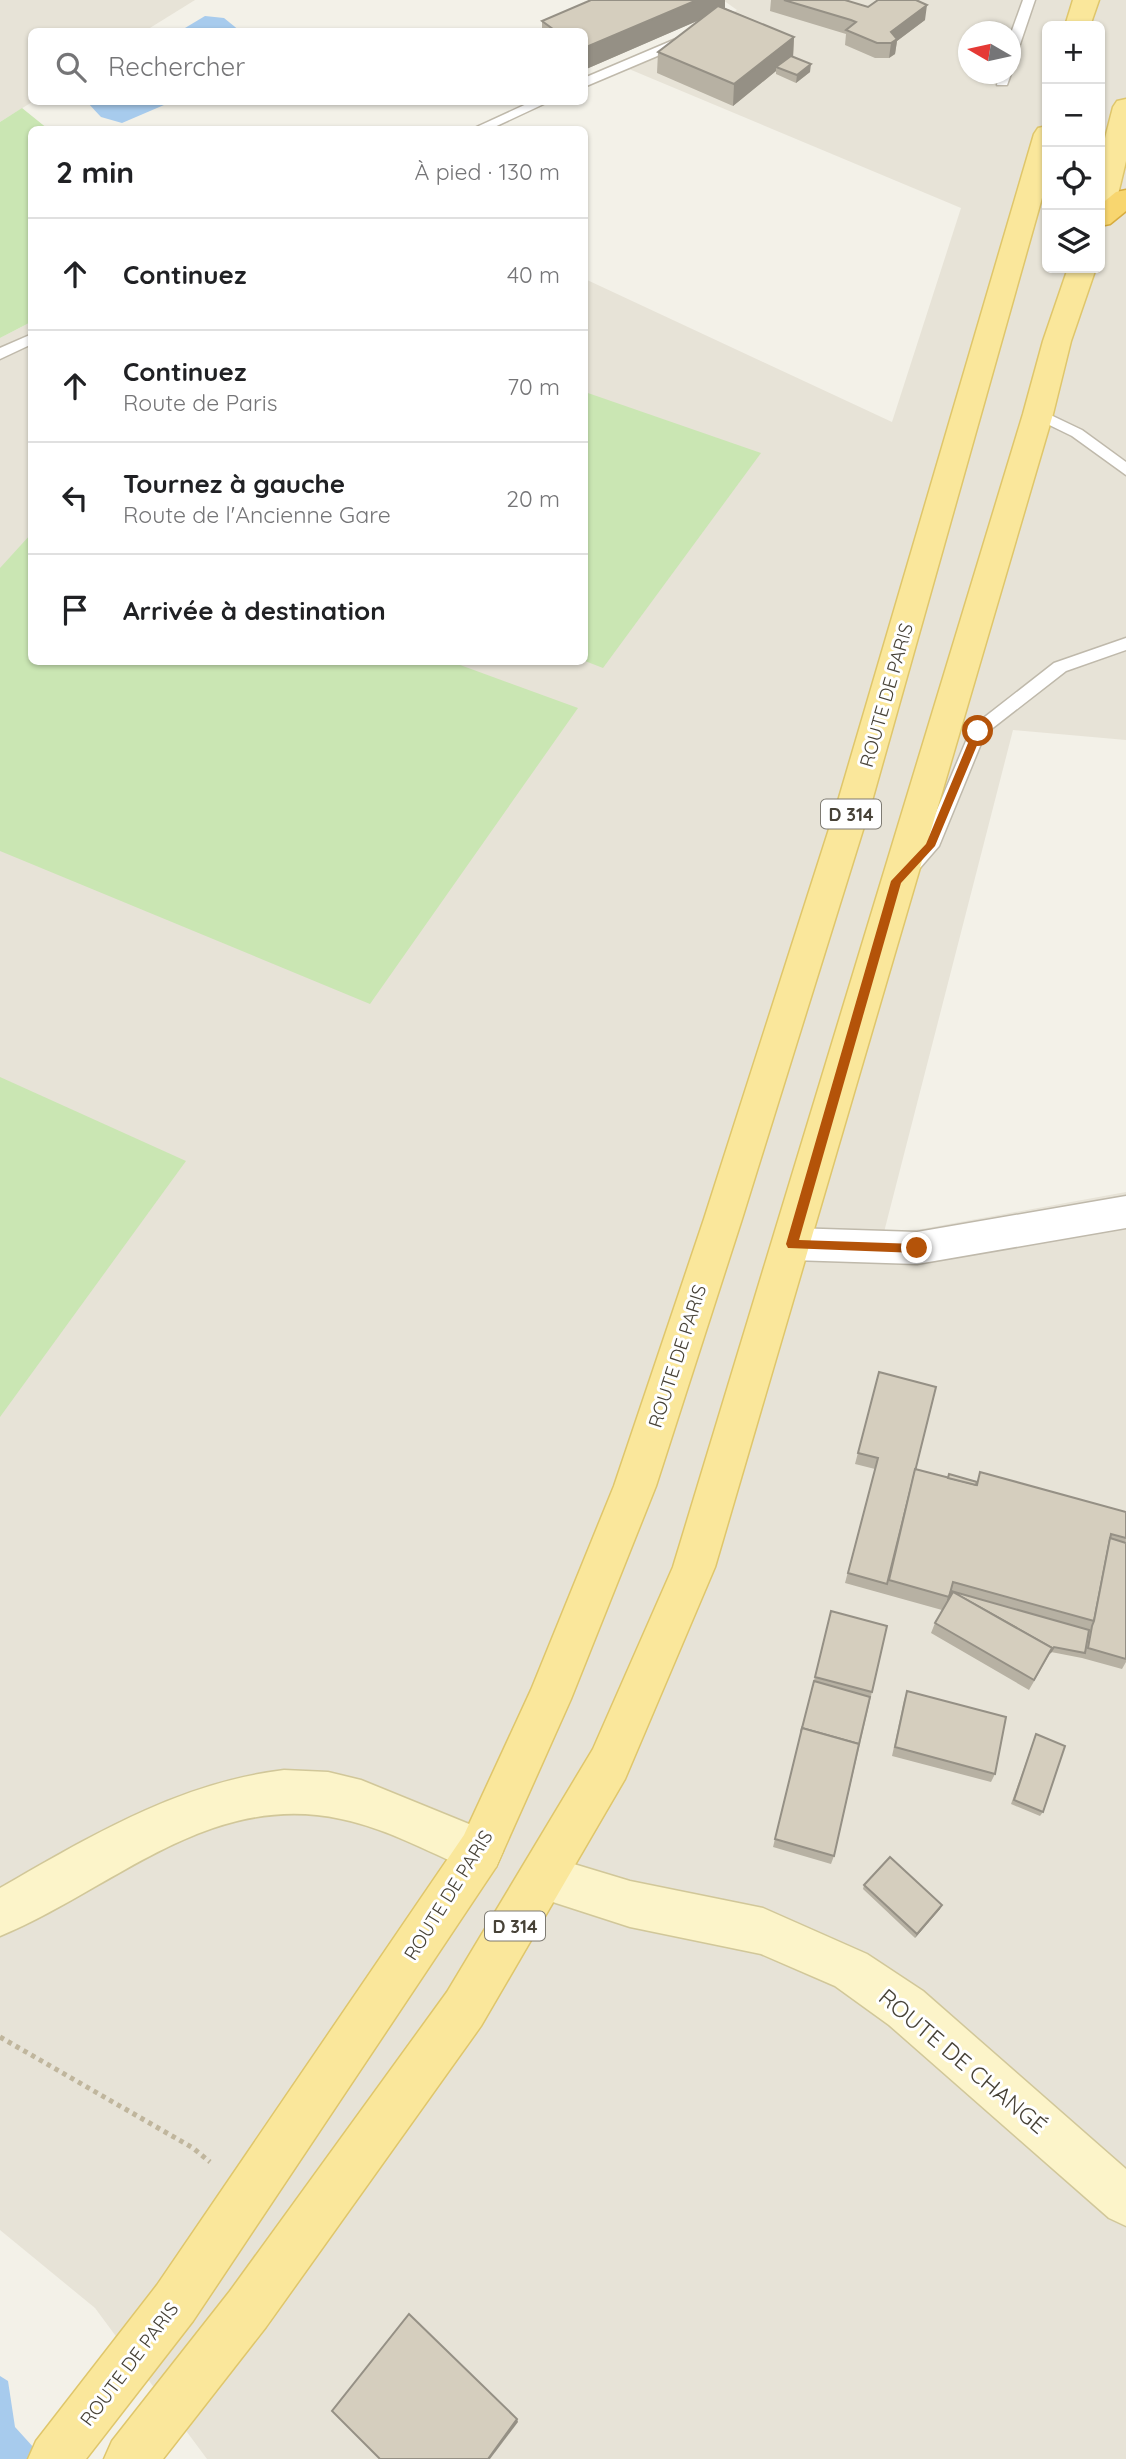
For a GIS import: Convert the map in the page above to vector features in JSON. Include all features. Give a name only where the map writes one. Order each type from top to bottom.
[{"type":"highway","points":[[1105,214],[1126,198]]},
{"type":"main road","points":[[1080,21],[1086,0]]},
{"type":"main road","points":[[1100,210],[1126,107]]},
{"type":"main road","name":"ROUTE DE PARIS","points":[[54,2459],[176,2304],[480,1851],[549,1699],[643,1460],[855,801],[1043,147]]},
{"type":"main road","name":"D 314","points":[[133,2455],[248,2309],[464,2009],[544,1878],[609,1764],[694,1567],[792,1244],[896,881],[1038,414],[1057,341],[1080,273]]},
{"type":"street","points":[[792,1244],[917,1248],[1126,1212]]},
{"type":"street","points":[[0,1913],[154,1829],[223,1800],[277,1790],[329,1794],[463,1842],[480,1851]]},
{"type":"street","name":"ROUTE DE CHANGÉ","points":[[544,1878],[630,1904],[764,1931],[851,1970],[906,2008],[1126,2201]]},
{"type":"lane","points":[[1021,21],[1028,0]]},
{"type":"lane","points":[[588,81],[694,36]]},
{"type":"lane","points":[[484,126],[534,105]]},
{"type":"lane","points":[[0,354],[28,340]]},
{"type":"lane","points":[[1038,414],[1077,433],[1126,470]]},
{"type":"lane","points":[[896,881],[930,846],[978,731],[1060,667],[1126,644]]},
{"type":"path","points":[[0,2038],[193,2148],[250,2195]]},
{"type":"shaded area","points":[[0,0],[195,0],[150,28],[28,28],[28,104],[0,122]]},
{"type":"shaded area","points":[[723,0],[1126,0],[1126,740],[1013,730],[883,1236],[1126,1192],[1126,2459],[207,2459],[95,2308],[0,2230],[0,338],[28,324],[28,665],[588,665],[588,280],[892,422],[961,208],[629,69],[737,10]]},
{"type":"green space","points":[[22,108],[44,126],[28,126],[28,324],[0,338],[0,122]]},
{"type":"green space","points":[[588,393],[761,453],[603,668],[588,662]]},
{"type":"green space","points":[[28,537],[28,665],[460,665],[578,708],[370,1004],[0,851],[0,568]]},
{"type":"green space","points":[[0,1077],[186,1161],[0,1417]]},
{"type":"water","points":[[205,16],[224,18],[236,28],[185,28]]},
{"type":"water","points":[[90,105],[164,105],[122,123],[101,117]]},
{"type":"water","points":[[0,2376],[8,2381],[15,2427],[44,2459],[0,2459]]},
{"type":"building","points":[[591,0],[697,0],[588,46],[588,28],[552,28],[542,21]]},
{"type":"building","points":[[784,0],[845,0],[868,7],[878,0],[916,0],[927,5],[891,32],[897,39],[891,43],[877,43],[846,30],[856,22]]},
{"type":"building","points":[[718,6],[794,37],[734,84],[658,52]]},
{"type":"building","points":[[791,56],[811,64],[797,75],[776,67]]},
{"type":"building","points":[[879,1372],[936,1387],[887,1584],[848,1573],[878,1458],[858,1453]]},
{"type":"building","points":[[915,1469],[977,1485],[980,1472],[1126,1512],[1126,1538],[1111,1534],[1094,1621],[953,1582],[949,1597],[889,1580]]},
{"type":"building","points":[[949,1474],[977,1482],[976,1485],[948,1478]]},
{"type":"building","points":[[1110,1538],[1126,1543],[1126,1659],[1088,1648]]},
{"type":"building","points":[[951,1591],[1089,1630],[1085,1653],[1054,1647],[1050,1653],[1052,1648],[953,1592],[948,1600]]},
{"type":"building","points":[[953,1592],[1052,1648],[1034,1680],[935,1623]]},
{"type":"building","points":[[831,1611],[887,1626],[872,1692],[815,1677]]},
{"type":"building","points":[[814,1681],[870,1697],[859,1744],[802,1728]]},
{"type":"building","points":[[907,1691],[1006,1717],[995,1774],[895,1747]]},
{"type":"building","points":[[802,1728],[859,1744],[834,1856],[775,1839]]},
{"type":"building","points":[[1036,1734],[1065,1746],[1043,1812],[1014,1800]]},
{"type":"building","points":[[890,1857],[942,1905],[917,1934],[864,1885]]},
{"type":"building","points":[[409,2314],[517,2419],[488,2459],[380,2459],[332,2411]]},
{"type":"route","points":[[917,1248],[792,1244],[896,881],[930,846],[978,731]]}]
